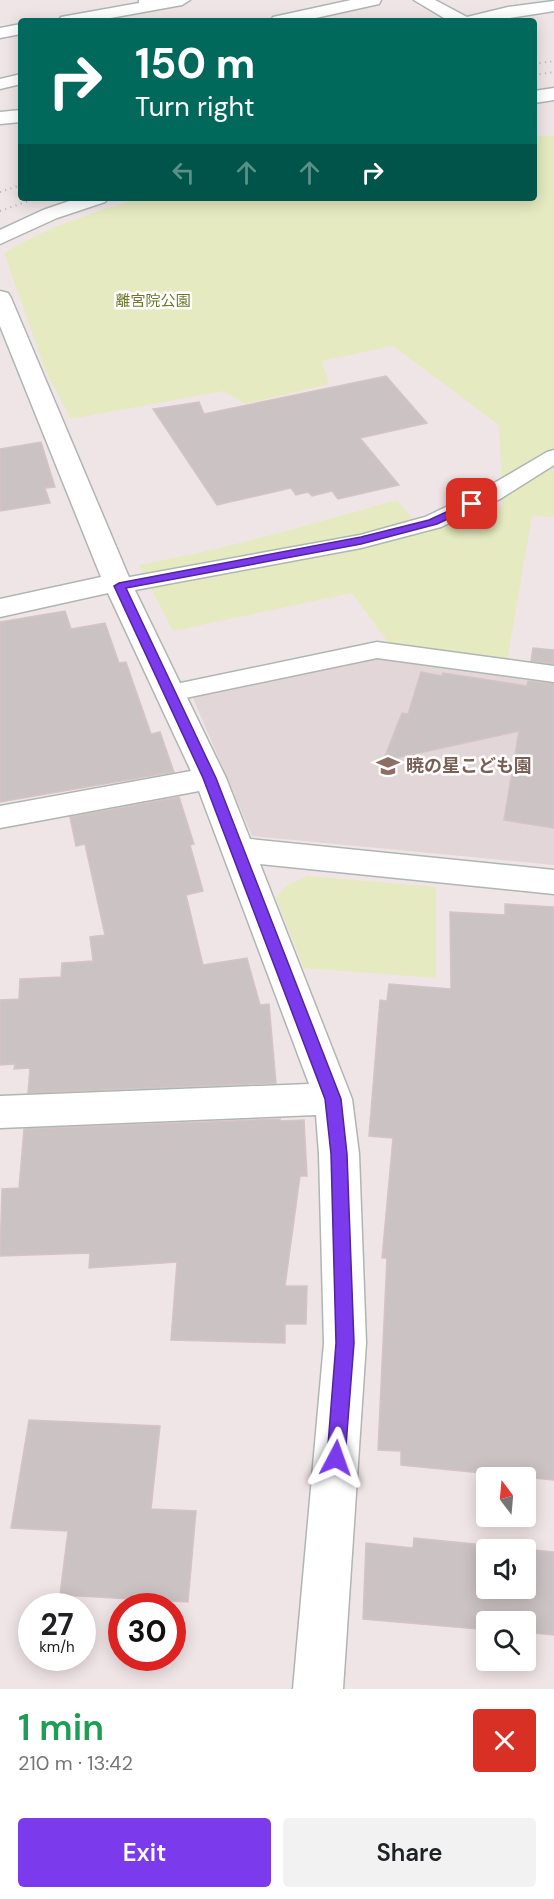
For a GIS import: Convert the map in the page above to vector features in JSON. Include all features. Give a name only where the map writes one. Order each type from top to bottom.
[{"type":"street","points":[[80,18],[148,3],[182,0]]},
{"type":"street","points":[[292,18],[373,0]]},
{"type":"street","points":[[422,0],[456,18]]},
{"type":"street","points":[[487,18],[554,6]]},
{"type":"street","points":[[0,33],[18,30]]},
{"type":"street","points":[[537,97],[554,94]]},
{"type":"street","points":[[0,118],[18,116]]},
{"type":"street","points":[[0,238],[50,214],[89,201]]},
{"type":"street","points":[[0,298],[118,584],[210,778],[333,1099],[339,1154],[345,1343],[318,1689]]},
{"type":"street","points":[[0,608],[118,584]]},
{"type":"street","points":[[0,817],[210,778]]},
{"type":"street","points":[[237,850],[554,882]]},
{"type":"street","points":[[0,1112],[333,1099]]},
{"type":"lane","points":[[118,584],[361,541],[433,522],[492,494],[554,456]]},
{"type":"lane","points":[[171,693],[377,650],[554,674]]},
{"type":"shaded area","name":"暁の星こども園","points":[[382,658],[554,681],[554,865],[252,836],[192,696]]},
{"type":"green space","name":"離宮院公園","points":[[537,136],[554,136],[554,517],[532,516],[507,661],[389,644],[352,593],[173,631],[139,565],[236,544],[397,500],[423,532],[503,506],[499,425],[393,346],[322,361],[329,384],[246,404],[223,391],[71,419],[46,372],[4,253],[37,235],[131,201],[537,201]]},
{"type":"green space","points":[[308,876],[436,887],[436,978],[304,968],[276,898],[286,886]]},
{"type":"building","points":[[386,376],[427,423],[360,438],[399,485],[338,499],[332,491],[312,496],[308,492],[296,495],[291,488],[217,505],[153,409],[199,402],[204,414]]},
{"type":"building","points":[[41,442],[55,487],[45,488],[50,503],[0,511],[0,449]]},
{"type":"building","points":[[65,611],[71,629],[105,623],[119,663],[126,662],[151,734],[160,732],[174,772],[0,802],[0,622]]},
{"type":"building","points":[[533,648],[554,650],[554,664],[531,661]]},
{"type":"building","points":[[421,672],[442,676],[443,673],[527,686],[528,681],[554,684],[554,828],[504,820],[519,731],[383,761],[402,713],[408,714]]},
{"type":"building","points":[[179,797],[194,844],[190,845],[203,891],[186,895],[203,965],[247,958],[260,1005],[269,1004],[276,1083],[28,1093],[30,1068],[14,1069],[15,1064],[0,1065],[0,1000],[19,999],[20,979],[61,977],[62,963],[93,961],[90,937],[105,935],[85,844],[76,846],[70,817]]},
{"type":"building","points":[[505,904],[554,907],[554,1480],[536,1478],[536,1467],[476,1467],[476,1472],[401,1465],[401,1451],[378,1450],[387,1258],[382,1258],[393,1138],[369,1136],[380,1000],[387,1001],[389,984],[451,989],[450,912],[505,915]]},
{"type":"building","points":[[280,1119],[280,1121],[304,1120],[307,1176],[300,1176],[285,1286],[307,1286],[306,1324],[285,1324],[285,1343],[171,1340],[177,1262],[89,1268],[90,1253],[0,1256],[2,1189],[19,1188],[24,1129]]},
{"type":"building","points":[[29,1420],[160,1426],[151,1509],[196,1511],[188,1602],[186,1602],[186,1593],[108,1593],[108,1598],[96,1597],[96,1593],[60,1593],[68,1531],[11,1528]]},
{"type":"building","points":[[414,1538],[476,1544],[476,1599],[536,1599],[536,1550],[554,1552],[554,1635],[536,1633],[536,1611],[476,1611],[476,1629],[363,1619],[366,1543],[413,1548]]},
{"type":"railway","points":[[537,64],[554,61]]},
{"type":"railway","points":[[537,75],[554,72]]},
{"type":"railway","points":[[0,192],[18,186]]},
{"type":"railway","points":[[0,211],[28,201]]},
{"type":"place","name":"暁の星こども園","points":[[388,766]]},
{"type":"route","points":[[336,1458],[345,1343],[339,1154],[333,1099],[210,778],[119,586],[361,541],[433,522],[472,504]]}]
